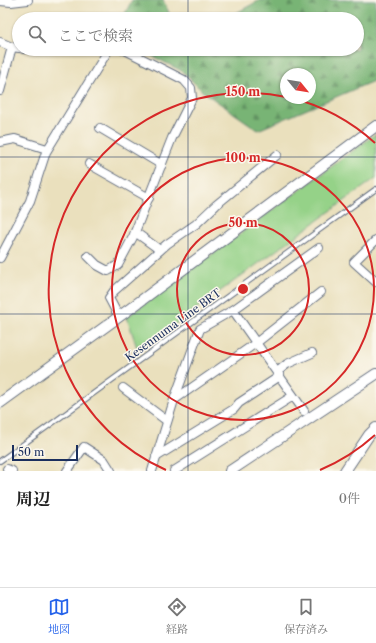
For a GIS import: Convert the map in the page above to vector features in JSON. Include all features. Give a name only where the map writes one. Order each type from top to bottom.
[{"type":"street","points":[[0,1],[28,0]]},
{"type":"street","points":[[0,42],[12,47]]},
{"type":"street","points":[[0,91],[12,56]]},
{"type":"street","points":[[0,258],[30,201],[47,149],[105,56]]},
{"type":"street","points":[[88,256],[97,265],[108,271],[118,265],[135,232],[192,98],[191,88],[184,80],[137,56]]},
{"type":"street","points":[[0,403],[119,317],[376,126]]},
{"type":"street","points":[[100,128],[162,166]]},
{"type":"street","points":[[0,142],[15,139],[47,149]]},
{"type":"street","points":[[119,317],[109,298],[114,291],[160,250],[196,224],[216,205],[277,155]]},
{"type":"street","points":[[89,164],[149,198]]},
{"type":"street","points":[[135,232],[160,250]]},
{"type":"street","points":[[376,240],[354,262],[376,282]]},
{"type":"street","points":[[152,471],[174,400],[200,329],[234,310],[319,248]]},
{"type":"street","points":[[174,400],[256,344],[321,292]]},
{"type":"street","points":[[234,310],[256,344],[304,411]]},
{"type":"street","points":[[156,457],[234,409],[239,403],[278,374],[287,364],[312,352]]},
{"type":"street","points":[[230,471],[376,374]]},
{"type":"street","points":[[123,388],[167,422]]},
{"type":"street","points":[[174,471],[293,396]]},
{"type":"street","points":[[345,471],[369,435],[376,428]]},
{"type":"street","points":[[67,471],[84,447],[104,460],[111,471]]},
{"type":"lane","name":"Kesennuma Line BRT","points":[[0,460],[376,189]]},
{"type":"green space","points":[[132,0],[163,0],[169,12],[126,12]]},
{"type":"green space","points":[[260,0],[376,0],[376,80],[258,130],[202,91],[182,71],[152,56],[364,56],[364,12],[238,12]]},
{"type":"green space","points":[[376,134],[376,178],[138,351],[127,317]]}]
